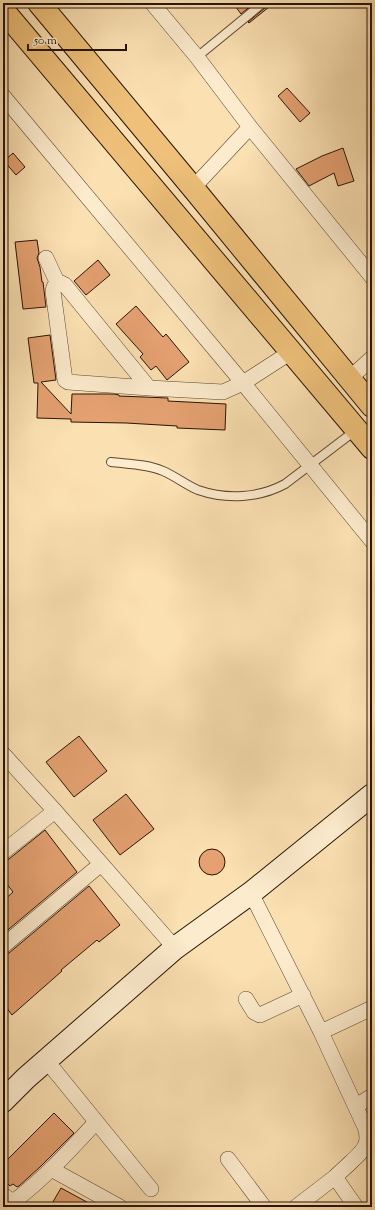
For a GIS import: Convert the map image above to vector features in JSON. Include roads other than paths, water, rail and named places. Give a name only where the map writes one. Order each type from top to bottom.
[{"type":"main road","points":[[39,3],[194,188],[372,406]]},
{"type":"main road","points":[[3,10],[372,448]]},
{"type":"street","points":[[152,3],[197,57],[250,127],[372,277]]},
{"type":"street","points":[[3,96],[243,383],[372,541]]},
{"type":"street","points":[[194,188],[250,127]]},
{"type":"street","points":[[46,258],[58,284]]},
{"type":"street","points":[[149,388],[65,285],[61,283],[54,287],[65,380],[68,382],[149,388],[219,392],[243,383],[290,352]]},
{"type":"street","points":[[349,379],[372,358]]},
{"type":"street","points":[[4,757],[55,811],[175,948]]},
{"type":"street","points":[[3,1101],[46,1060],[175,948],[252,893],[372,795]]},
{"type":"street","points":[[3,852],[55,811]]},
{"type":"street","points":[[3,946],[101,864]]},
{"type":"street","points":[[252,893],[321,1032],[368,1134],[367,1143],[364,1150],[334,1178],[296,1207]]},
{"type":"street","points":[[246,999],[254,1012],[260,1014],[303,995]]},
{"type":"street","points":[[321,1032],[372,1008]]},
{"type":"street","points":[[46,1060],[151,1189]]},
{"type":"street","points":[[356,1106],[372,1096]]},
{"type":"street","points":[[13,1201],[27,1191],[51,1169],[96,1122]]},
{"type":"street","points":[[228,1159],[264,1207]]},
{"type":"street","points":[[51,1169],[120,1207]]},
{"type":"street","points":[[334,1178],[356,1207]]},
{"type":"lane","points":[[197,57],[263,3]]},
{"type":"lane","points":[[111,462],[161,470],[197,489],[229,496],[256,495],[275,490],[285,484],[357,430]]}]
